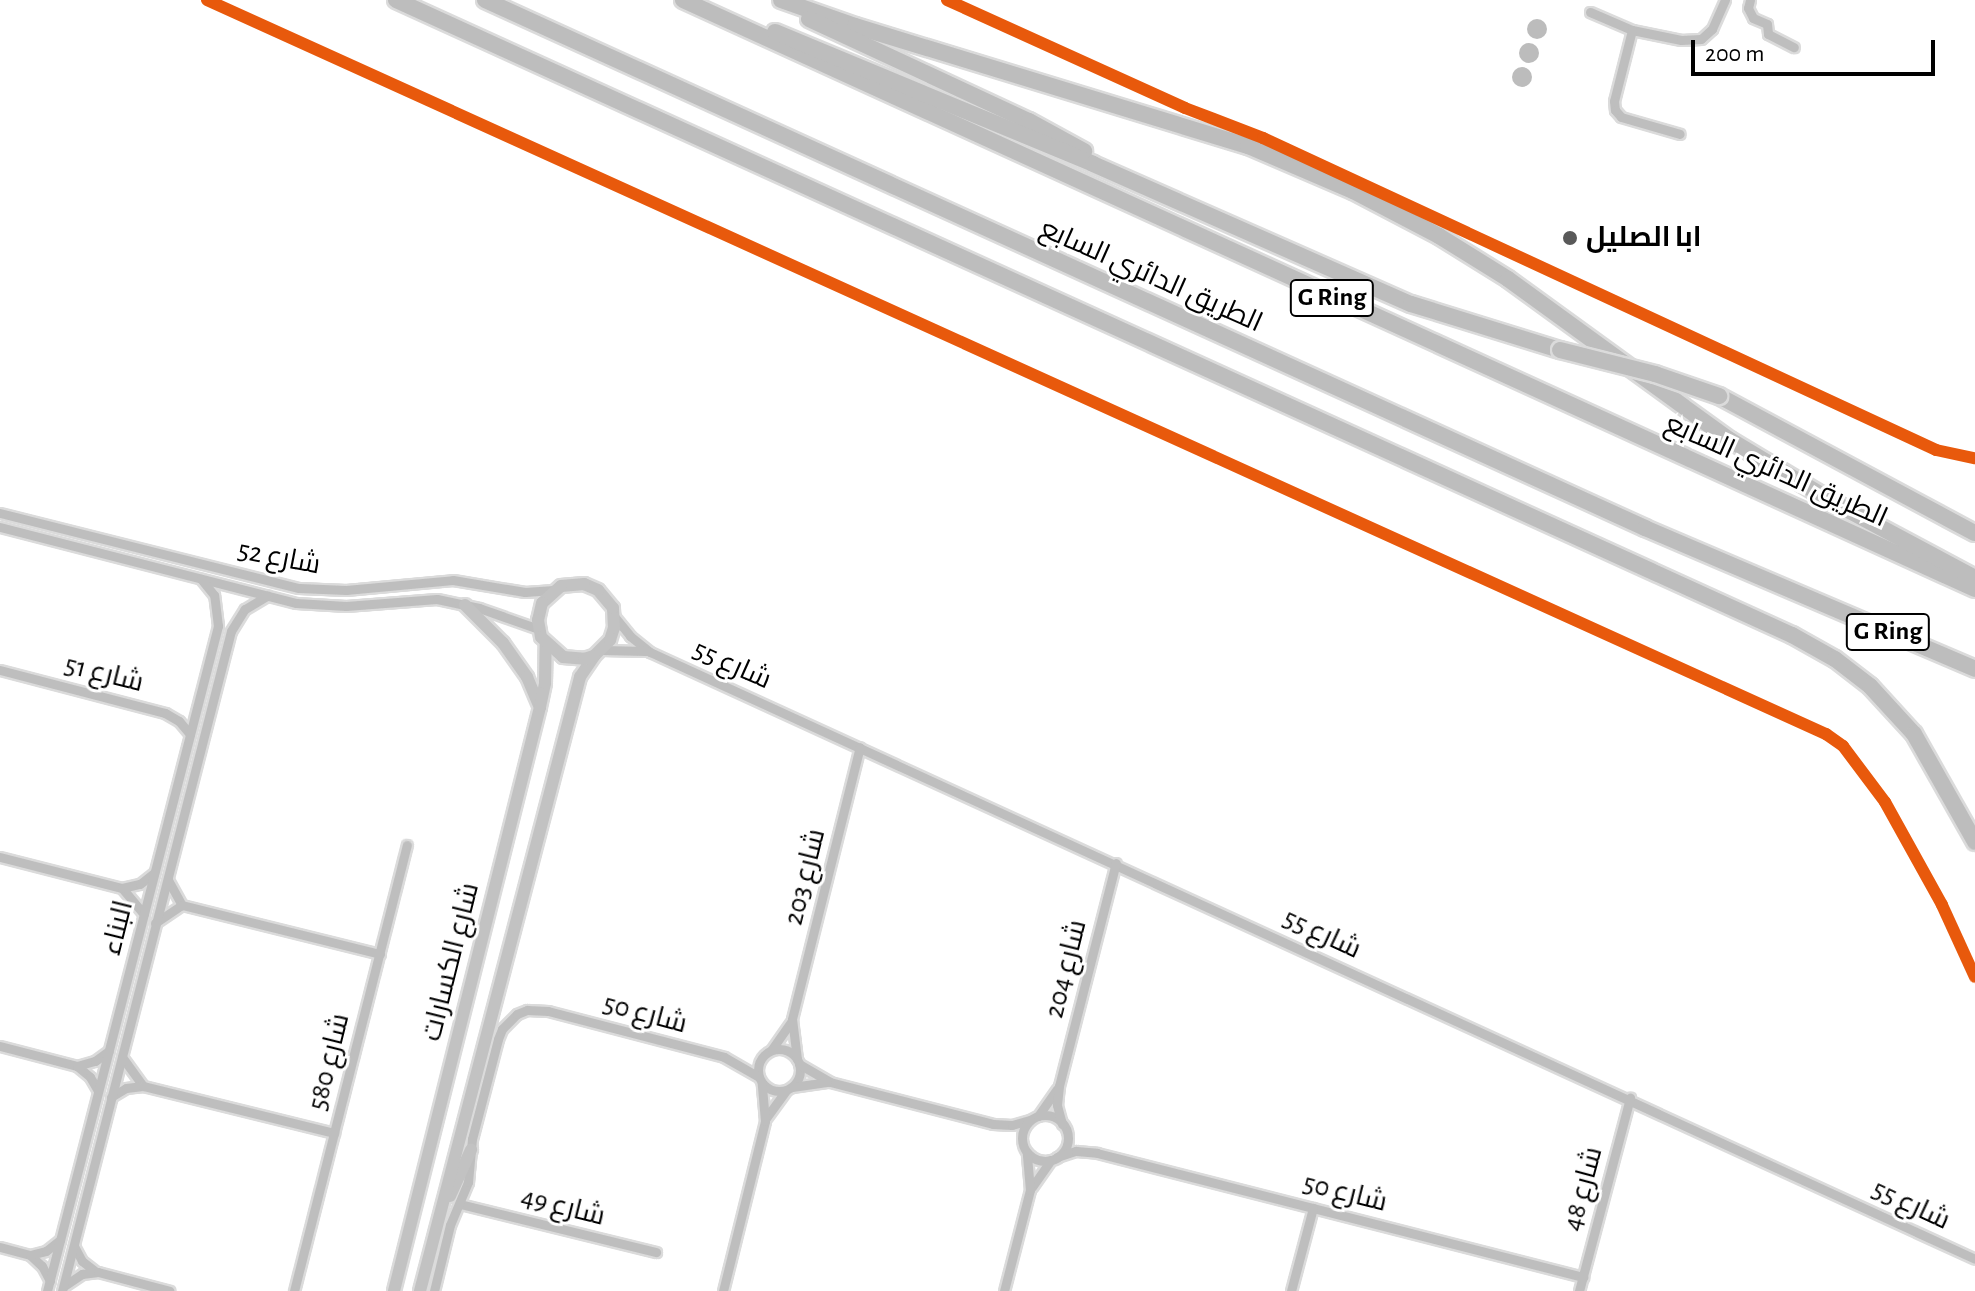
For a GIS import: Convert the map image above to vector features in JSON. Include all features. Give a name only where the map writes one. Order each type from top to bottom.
[{"type":"highway","points":[[396,0],[1792,635],[1835,659],[1870,686],[1914,734],[1975,842]]},
{"type":"highway","name":"الطريق الدائري السابع","points":[[485,0],[1645,528],[1975,669]]},
{"type":"highway","points":[[768,0],[1029,121],[1170,197]]},
{"type":"highway","points":[[781,0],[855,26],[1248,146],[1353,191],[1439,236],[1508,279],[1730,440],[1831,501],[1975,578]]},
{"type":"highway","points":[[686,2],[798,40],[949,107],[1170,197],[1411,304],[1560,350],[1655,374],[1719,396],[1885,481],[1975,533]]},
{"type":"highway","name":"الطريق الدائري السابع","points":[[686,2],[1975,589]]},
{"type":"highway","points":[[1885,481],[1975,518]]},
{"type":"street","points":[[1590,12],[1632,30],[1681,40],[1701,39],[1712,29],[1725,0]]},
{"type":"street","points":[[1750,0],[1748,8],[1753,18],[1767,24],[1768,34],[1794,47]]},
{"type":"street","points":[[1632,30],[1614,101],[1615,110],[1621,117],[1680,134]]},
{"type":"street","name":"شارع 52","points":[[0,513],[299,588],[346,590],[453,580],[525,592],[554,590]]},
{"type":"street","name":"شارع 52","points":[[0,527],[267,596],[321,606],[416,598],[465,605],[539,629]]},
{"type":"street","name":"البناء","points":[[49,1286],[219,615],[214,595],[201,579]]},
{"type":"street","points":[[539,629],[542,603],[554,590],[569,583],[592,586],[609,601],[614,616]]},
{"type":"street","name":"البناء","points":[[62,1290],[231,631],[245,609],[267,596]]},
{"type":"street","points":[[465,605],[503,643],[527,677],[540,707]]},
{"type":"street","name":"شارع 55","points":[[614,616],[630,636],[650,652],[1630,1098],[1975,1259]]},
{"type":"street","name":"شارع الكسارات","points":[[420,1291],[577,688],[584,668],[614,628],[614,616]]},
{"type":"street","name":"شارع الكسارات","points":[[394,1291],[540,707],[545,683],[546,644],[539,629]]},
{"type":"street","points":[[546,644],[563,657],[573,660],[598,653]]},
{"type":"street","name":"شارع 55","points":[[598,653],[626,648],[650,652]]},
{"type":"street","name":"شارع 51","points":[[0,670],[165,713],[179,721],[190,734]]},
{"type":"street","name":"شارع 203","points":[[771,1050],[792,1019],[860,747]]},
{"type":"street","name":"شارع 580","points":[[294,1291],[407,845]]},
{"type":"street","points":[[0,857],[122,888],[135,899],[144,914]]},
{"type":"street","name":"شارع 204","points":[[1064,1127],[1057,1105],[1059,1086],[1116,863]]},
{"type":"street","points":[[122,888],[140,884],[154,873]]},
{"type":"street","points":[[167,877],[182,905]]},
{"type":"street","points":[[155,923],[182,905],[380,954]]},
{"type":"street","name":"شارع 50","points":[[471,1150],[502,1029],[517,1014],[537,1009],[724,1057],[760,1080]]},
{"type":"street","name":"شارع 203","points":[[792,1019],[798,1061]]},
{"type":"street","points":[[0,1046],[77,1066],[90,1077],[98,1091]]},
{"type":"street","points":[[723,1291],[765,1121],[760,1061],[771,1050],[788,1051],[830,1082],[993,1124],[1012,1125],[1051,1116],[1064,1127],[1066,1146],[1030,1190]]},
{"type":"street","points":[[77,1066],[95,1061],[109,1051]]},
{"type":"street","points":[[122,1057],[143,1086]]},
{"type":"street","points":[[765,1121],[799,1077],[798,1061]]},
{"type":"street","points":[[760,1080],[773,1090],[830,1082]]},
{"type":"street","points":[[111,1097],[126,1088],[143,1086],[334,1133]]},
{"type":"street","name":"شارع 204","points":[[1034,1118],[1059,1086]]},
{"type":"street","name":"شارع 48","points":[[1579,1291],[1630,1098]]},
{"type":"street","points":[[1004,1291],[1030,1190],[1023,1131],[1034,1118]]},
{"type":"street","points":[[993,1124],[1034,1158],[1054,1159]]},
{"type":"street","name":"شارع 50","points":[[1064,1127],[1097,1153]]},
{"type":"street","points":[[440,1212],[471,1150]]},
{"type":"street","points":[[434,1291],[450,1225],[470,1174],[471,1150]]},
{"type":"street","name":"شارع 50","points":[[1054,1159],[1076,1151],[1097,1153],[1583,1277]]},
{"type":"street","name":"شارع 49","points":[[460,1204],[656,1252]]},
{"type":"street","points":[[1291,1291],[1313,1208]]},
{"type":"street","points":[[30,1255],[46,1251],[60,1240]]},
{"type":"street","points":[[73,1244],[82,1261],[98,1272],[170,1291]]},
{"type":"street","points":[[0,1247],[30,1255],[42,1266],[49,1286]]},
{"type":"street","points":[[62,1290],[74,1277],[98,1272]]},
{"type":"shaded area","points":[[1537,19],[1544,22],[1547,29],[1544,36],[1537,39],[1530,36],[1527,29],[1530,22]]},
{"type":"shaded area","points":[[1529,43],[1536,46],[1539,53],[1536,60],[1529,63],[1522,60],[1519,53],[1522,46]]},
{"type":"shaded area","points":[[1522,67],[1529,70],[1532,77],[1529,84],[1522,87],[1515,84],[1512,77],[1515,70]]},
{"type":"cycle path","points":[[207,0],[1826,734],[1843,746],[1885,802],[1942,905],[1975,977]]},
{"type":"cycle path","points":[[947,0],[1185,108],[1263,138],[1936,450],[1975,458]]},
{"type":"place","name":"ابا الصليل","points":[[1570,238]]}]
